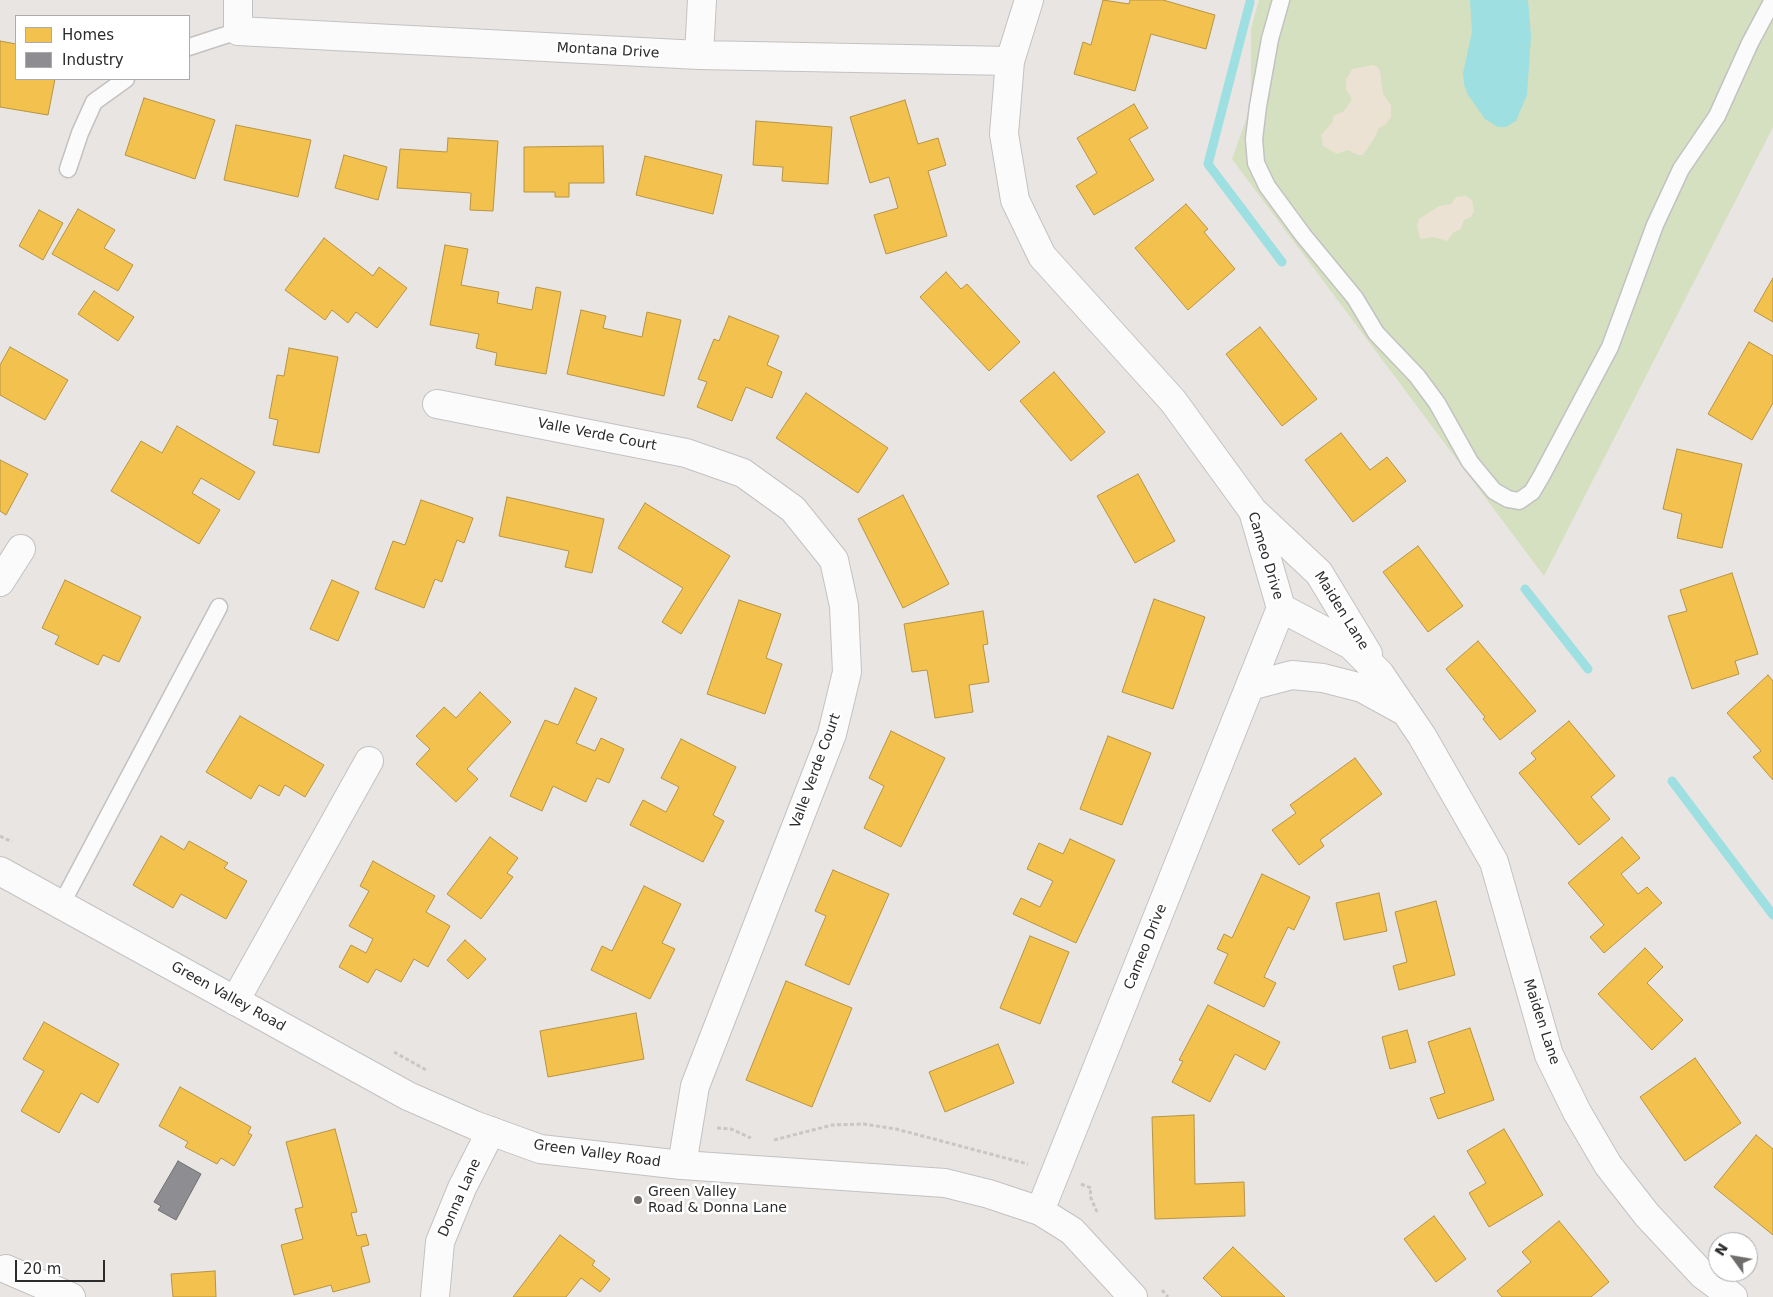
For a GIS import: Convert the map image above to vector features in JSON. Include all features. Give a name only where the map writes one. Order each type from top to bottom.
[{"type":"street","points":[[238,0],[238,31]]},
{"type":"street","points":[[699,55],[702,0]]},
{"type":"street","name":"Cameo Drive","points":[[1029,0],[1010,61],[1004,134],[1015,200],[1042,256],[1173,401],[1253,511],[1281,608],[1040,1211]]},
{"type":"street","name":"Montana Drive","points":[[238,31],[699,55],[1010,61]]},
{"type":"street","name":"Valle Verde Court","points":[[437,404],[686,453],[743,473],[793,509],[834,560],[844,606],[847,672],[832,734],[695,1086],[682,1165]]},
{"type":"street","name":"Maiden Lane","points":[[1253,511],[1319,573],[1405,712],[1494,862],[1549,1055],[1577,1112],[1608,1165],[1647,1216],[1703,1275],[1733,1297]]},
{"type":"street","points":[[0,582],[21,549]]},
{"type":"street","name":"Maiden Lane","points":[[1281,608],[1351,645],[1380,674]]},
{"type":"street","points":[[1250,686],[1292,674],[1323,678],[1362,688],[1405,712]]},
{"type":"street","points":[[236,1001],[369,761]]},
{"type":"street","name":"Green Valley Road","points":[[0,871],[408,1096],[491,1132],[540,1149],[682,1165],[945,1183],[989,1194],[1040,1211],[1072,1231],[1133,1297]]},
{"type":"street","name":"Donna Lane","points":[[434,1297],[440,1242],[462,1188],[491,1132]]},
{"type":"street","points":[[6,1269],[71,1297]]},
{"type":"lane","points":[[1282,0],[1270,40],[1258,106],[1254,139],[1256,163],[1267,186],[1303,236],[1355,298],[1376,333],[1417,376],[1437,403],[1470,462],[1494,491],[1508,499],[1519,501],[1532,492],[1610,347],[1655,226],[1681,169],[1717,116],[1750,43],[1773,0]]},
{"type":"lane","points":[[190,47],[238,31]]},
{"type":"lane","points":[[68,169],[80,133],[94,102],[125,80]]},
{"type":"lane","points":[[61,905],[219,607]]},
{"type":"path","points":[[0,836],[17,845]]},
{"type":"path","points":[[386,1048],[430,1071]]},
{"type":"path","points":[[764,1139],[774,1140],[832,1125],[864,1124],[896,1130],[1006,1157],[1091,1188],[1090,1196],[1096,1212],[1103,1218]]},
{"type":"path","points":[[689,1125],[731,1129],[745,1138],[755,1138]]},
{"type":"path","points":[[1156,1283],[1168,1297]]},
{"type":"green space","points":[[1259,0],[1773,0],[1773,127],[1544,576],[1232,159],[1251,106],[1251,29]]},
{"type":"sand","points":[[1372,65],[1378,67],[1380,72],[1383,94],[1391,105],[1391,117],[1386,124],[1379,128],[1363,155],[1358,155],[1348,150],[1337,154],[1323,146],[1321,135],[1333,122],[1333,116],[1344,111],[1352,99],[1346,90],[1346,80],[1352,69]]},
{"type":"sand","points":[[1466,196],[1472,200],[1474,211],[1471,217],[1464,220],[1461,229],[1454,232],[1447,241],[1434,237],[1420,239],[1417,226],[1419,219],[1439,206],[1451,204],[1456,197]]},
{"type":"water","points":[[1470,0],[1528,0],[1531,36],[1527,95],[1516,121],[1506,127],[1498,127],[1485,119],[1468,95],[1464,84],[1463,73],[1472,32]]},
{"type":"building: Homes","points":[[1103,0],[1129,4],[1130,0],[1163,0],[1215,15],[1206,49],[1151,34],[1135,91],[1074,74],[1083,42],[1091,45]]},
{"type":"building: Homes","points":[[0,41],[15,44],[15,80],[55,80],[48,115],[0,107]]},
{"type":"building: Homes","points":[[144,98],[215,120],[195,179],[125,155]]},
{"type":"building: Homes","points":[[905,100],[918,144],[938,138],[946,165],[928,171],[947,236],[886,254],[874,215],[898,208],[889,177],[870,183],[850,117]]},
{"type":"building: Homes","points":[[1134,104],[1148,128],[1129,139],[1154,180],[1094,215],[1076,186],[1097,173],[1077,138]]},
{"type":"building: Homes","points":[[756,121],[832,127],[828,184],[782,181],[783,167],[753,165]]},
{"type":"building: Homes","points":[[236,125],[311,140],[298,197],[224,180]]},
{"type":"building: Homes","points":[[448,138],[498,141],[493,211],[470,210],[471,193],[397,188],[400,149],[447,152]]},
{"type":"building: Homes","points":[[603,146],[604,183],[569,183],[569,197],[555,197],[555,192],[524,192],[524,147]]},
{"type":"building: Homes","points":[[344,155],[387,167],[378,200],[335,188]]},
{"type":"building: Homes","points":[[645,156],[722,175],[713,214],[636,195]]},
{"type":"building: Homes","points":[[1186,204],[1208,229],[1204,232],[1235,269],[1188,310],[1135,248]]},
{"type":"building: Homes","points":[[78,209],[115,230],[104,248],[133,265],[118,291],[52,254]]},
{"type":"building: Homes","points":[[39,210],[63,223],[43,260],[19,246]]},
{"type":"building: Homes","points":[[324,238],[373,276],[379,267],[407,288],[377,328],[356,312],[348,323],[332,310],[325,320],[285,290]]},
{"type":"building: Homes","points":[[445,245],[468,249],[461,285],[499,292],[497,303],[532,310],[536,287],[561,292],[546,374],[495,365],[497,353],[476,348],[479,334],[430,325]]},
{"type":"building: Homes","points":[[946,272],[961,289],[967,284],[1020,342],[989,371],[920,297]]},
{"type":"building: Homes","points":[[1773,278],[1773,322],[1754,311]]},
{"type":"building: Homes","points":[[94,291],[134,317],[118,341],[78,314]]},
{"type":"building: Homes","points":[[581,310],[606,316],[603,328],[642,337],[647,312],[681,320],[664,396],[567,374]]},
{"type":"building: Homes","points":[[729,316],[779,336],[767,365],[782,372],[772,398],[746,387],[732,421],[697,407],[707,382],[698,379],[714,339],[719,341]]},
{"type":"building: Homes","points":[[1260,327],[1317,399],[1282,426],[1226,354]]},
{"type":"building: Homes","points":[[1749,342],[1773,356],[1773,403],[1752,440],[1708,414]]},
{"type":"building: Homes","points":[[10,347],[68,380],[45,420],[0,395],[0,365]]},
{"type":"building: Homes","points":[[289,348],[338,357],[319,453],[273,445],[278,420],[269,418],[277,375],[284,376]]},
{"type":"building: Homes","points":[[1054,372],[1105,432],[1071,461],[1020,401]]},
{"type":"building: Homes","points":[[806,393],[888,448],[858,493],[776,438]]},
{"type":"building: Homes","points":[[177,426],[255,472],[239,500],[201,478],[192,493],[220,510],[199,544],[111,491],[141,441],[162,453]]},
{"type":"building: Homes","points":[[1341,433],[1370,470],[1387,457],[1406,481],[1353,522],[1305,460]]},
{"type":"building: Homes","points":[[1677,449],[1742,464],[1722,548],[1677,538],[1682,514],[1663,509]]},
{"type":"building: Homes","points":[[0,460],[28,474],[6,515],[0,511]]},
{"type":"building: Homes","points":[[1138,474],[1175,541],[1135,563],[1097,496]]},
{"type":"building: Homes","points":[[903,495],[949,584],[903,608],[858,519]]},
{"type":"building: Homes","points":[[507,497],[604,519],[592,573],[565,567],[569,551],[499,536]]},
{"type":"building: Homes","points":[[421,500],[473,518],[464,543],[457,540],[442,582],[435,579],[424,608],[375,589],[393,541],[405,545]]},
{"type":"building: Homes","points":[[645,503],[730,556],[681,634],[662,622],[683,588],[618,548]]},
{"type":"building: Homes","points":[[1418,546],[1463,606],[1428,632],[1383,572]]},
{"type":"building: Homes","points":[[1732,573],[1758,654],[1735,661],[1739,674],[1692,689],[1668,616],[1687,611],[1680,590]]},
{"type":"building: Homes","points":[[65,580],[141,617],[119,662],[103,655],[98,665],[55,644],[59,636],[42,628]]},
{"type":"building: Homes","points":[[332,580],[359,592],[338,641],[310,629]]},
{"type":"building: Homes","points":[[1154,599],[1205,617],[1173,709],[1122,692]]},
{"type":"building: Homes","points":[[739,600],[781,614],[766,658],[782,664],[765,714],[707,694]]},
{"type":"building: Homes","points":[[983,611],[988,644],[983,645],[989,682],[969,685],[973,712],[935,718],[927,670],[912,672],[904,624]]},
{"type":"building: Homes","points":[[1478,641],[1536,711],[1500,740],[1483,719],[1485,717],[1446,669]]},
{"type":"building: Homes","points":[[1768,675],[1773,681],[1773,780],[1753,757],[1761,751],[1727,713]]},
{"type":"building: Homes","points":[[575,688],[597,698],[576,743],[595,751],[601,738],[624,749],[609,783],[597,778],[586,802],[553,786],[542,811],[510,796],[545,720],[558,725]]},
{"type":"building: Homes","points":[[480,692],[511,722],[467,769],[478,779],[456,802],[416,764],[430,749],[416,736],[444,707],[456,718]]},
{"type":"building: Homes","points":[[240,716],[324,765],[305,797],[285,785],[279,796],[259,785],[251,799],[206,772]]},
{"type":"building: Homes","points":[[1569,721],[1615,776],[1591,797],[1610,819],[1579,845],[1519,773],[1536,759],[1531,753]]},
{"type":"building: Homes","points":[[891,731],[945,758],[901,847],[864,828],[884,786],[869,778]]},
{"type":"building: Homes","points":[[1108,736],[1151,753],[1122,825],[1080,809]]},
{"type":"building: Homes","points":[[681,739],[736,767],[713,815],[724,821],[703,862],[630,825],[643,800],[666,812],[679,787],[661,778]]},
{"type":"building: Homes","points":[[1355,758],[1382,794],[1320,840],[1324,846],[1299,865],[1272,830],[1296,813],[1290,805]]},
{"type":"building: Homes","points":[[161,836],[184,850],[189,841],[228,863],[224,868],[247,881],[226,919],[181,894],[173,908],[133,885]]},
{"type":"building: Homes","points":[[490,837],[518,858],[507,873],[513,877],[481,919],[447,894]]},
{"type":"building: Homes","points":[[1622,837],[1640,858],[1621,874],[1638,894],[1647,887],[1662,903],[1604,953],[1590,937],[1604,925],[1568,883]]},
{"type":"building: Homes","points":[[1070,839],[1115,860],[1076,943],[1013,914],[1021,898],[1040,907],[1053,881],[1027,869],[1039,843],[1063,854]]},
{"type":"building: Homes","points":[[373,861],[435,896],[426,912],[450,926],[428,967],[414,959],[401,982],[376,969],[368,983],[339,967],[351,945],[366,953],[373,939],[349,926],[369,891],[360,886]]},
{"type":"building: Homes","points":[[833,870],[889,894],[849,985],[805,965],[826,916],[815,911]]},
{"type":"building: Homes","points":[[1262,874],[1310,897],[1294,930],[1288,927],[1264,977],[1276,983],[1264,1007],[1214,983],[1228,954],[1217,949],[1224,934],[1232,938]]},
{"type":"building: Homes","points":[[644,886],[681,904],[662,943],[675,949],[650,999],[591,970],[602,946],[612,951]]},
{"type":"building: Homes","points":[[1379,893],[1387,931],[1344,940],[1336,903]]},
{"type":"building: Homes","points":[[1436,901],[1455,975],[1399,990],[1393,966],[1407,962],[1395,912]]},
{"type":"building: Homes","points":[[1030,936],[1069,952],[1040,1024],[1000,1008]]},
{"type":"building: Homes","points":[[465,940],[486,959],[468,979],[447,960]]},
{"type":"building: Homes","points":[[1645,948],[1663,967],[1647,983],[1683,1020],[1652,1050],[1598,994]]},
{"type":"building: Homes","points":[[786,981],[852,1008],[812,1107],[746,1080]]},
{"type":"building: Homes","points":[[1208,1005],[1280,1042],[1265,1070],[1235,1054],[1210,1102],[1172,1082],[1183,1061],[1179,1060]]},
{"type":"building: Homes","points":[[636,1013],[644,1059],[548,1077],[540,1031]]},
{"type":"building: Homes","points":[[44,1022],[119,1064],[98,1103],[81,1093],[59,1133],[21,1111],[44,1071],[23,1059]]},
{"type":"building: Homes","points":[[1470,1028],[1494,1100],[1438,1119],[1430,1098],[1445,1093],[1428,1042]]},
{"type":"building: Homes","points":[[1407,1030],[1416,1062],[1390,1069],[1382,1037]]},
{"type":"building: Homes","points":[[998,1044],[1014,1083],[945,1112],[929,1072]]},
{"type":"building: Homes","points":[[1695,1058],[1741,1123],[1685,1161],[1640,1097]]},
{"type":"building: Homes","points":[[180,1087],[251,1127],[248,1133],[252,1135],[234,1166],[221,1158],[217,1164],[185,1147],[188,1142],[159,1126]]},
{"type":"building: Homes","points":[[1194,1115],[1195,1184],[1244,1182],[1245,1216],[1155,1219],[1152,1117]]},
{"type":"building: Homes","points":[[335,1129],[357,1212],[351,1213],[357,1236],[366,1234],[369,1245],[361,1247],[370,1282],[333,1292],[331,1285],[294,1295],[281,1245],[303,1239],[295,1209],[303,1207],[286,1142]]},
{"type":"building: Homes","points":[[1504,1129],[1543,1195],[1489,1227],[1469,1193],[1486,1183],[1467,1151]]},
{"type":"building: Homes","points":[[1756,1135],[1773,1149],[1773,1235],[1714,1187]]},
{"type":"building: Homes","points":[[1434,1216],[1466,1259],[1436,1282],[1404,1239]]},
{"type":"building: Homes","points":[[1559,1221],[1609,1282],[1591,1297],[1502,1297],[1497,1291],[1531,1262],[1522,1252]]},
{"type":"building: Homes","points":[[560,1235],[595,1261],[592,1265],[610,1279],[600,1292],[581,1278],[566,1297],[513,1297]]},
{"type":"building: Homes","points":[[1233,1247],[1285,1297],[1222,1297],[1203,1278]]},
{"type":"building: Homes","points":[[215,1271],[216,1297],[173,1297],[171,1274]]},
{"type":"building: Industry","points":[[178,1161],[201,1174],[176,1220],[158,1210],[161,1206],[154,1202]]},
{"type":"waterway","points":[[1250,2],[1208,164],[1282,262]]},
{"type":"waterway","points":[[1525,589],[1588,669]]},
{"type":"waterway","points":[[1672,781],[1773,915]]},
{"type":"place","name":"Green Valley Road & Donna Lane","points":[[638,1200]]}]
